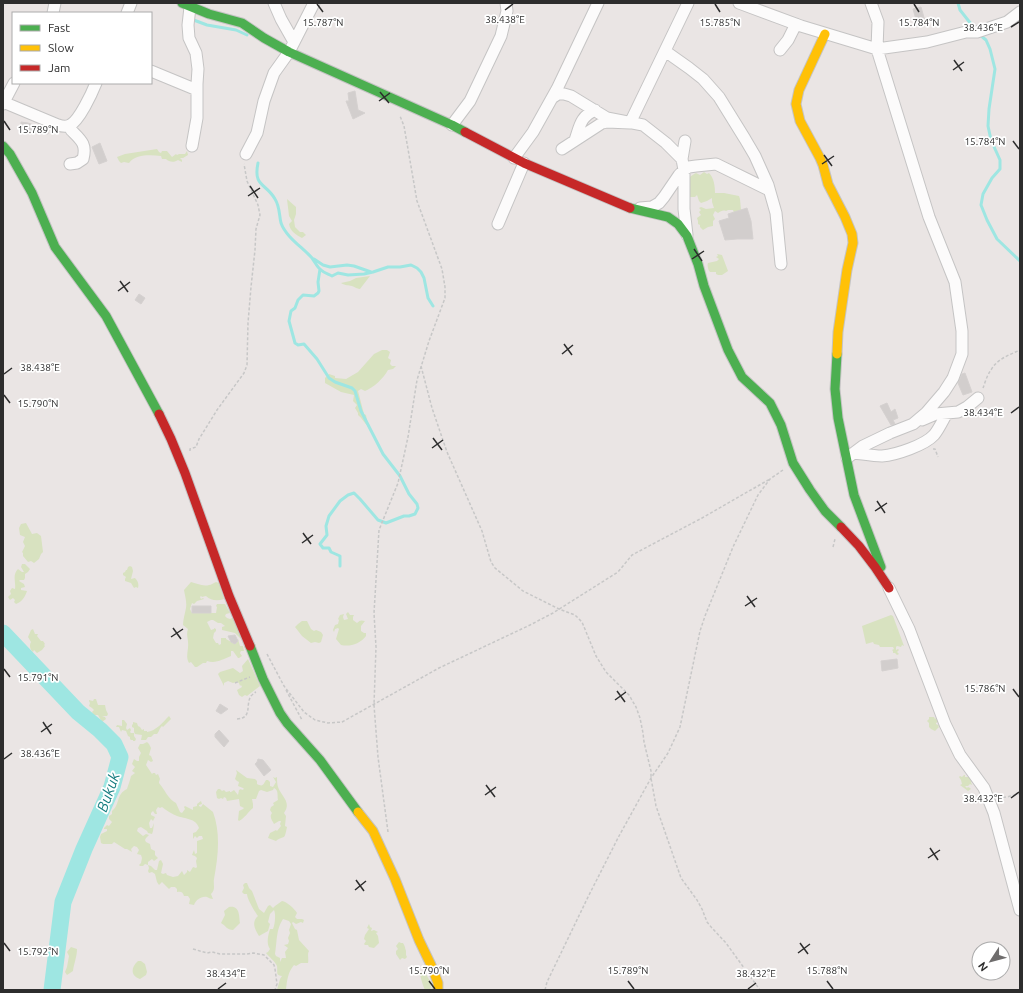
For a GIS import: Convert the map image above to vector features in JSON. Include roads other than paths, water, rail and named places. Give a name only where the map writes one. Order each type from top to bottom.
[{"type":"street","points":[[274,3],[291,47]]},
{"type":"street","points":[[246,154],[257,133],[264,101],[274,74],[291,47],[314,3]]},
{"type":"street","points":[[452,125],[470,101],[501,36],[507,11],[506,3]]},
{"type":"street","points":[[514,158],[533,132],[552,98],[598,3]]},
{"type":"street","points":[[630,123],[688,3]]},
{"type":"street","points":[[739,3],[825,34],[877,49],[927,42],[966,32],[977,32],[1007,22],[1020,12]]},
{"type":"street","points":[[871,3],[878,22],[877,49],[929,217],[955,282],[962,331],[962,354],[953,378],[944,392],[926,413],[913,424]]},
{"type":"street","points":[[192,146],[197,118],[198,69],[196,53],[189,38],[186,5],[209,14],[242,23],[264,38],[291,47],[452,125],[524,163],[631,208],[668,217],[678,224],[687,236]]},
{"type":"street","points":[[780,50],[788,40],[796,24]]},
{"type":"street","points":[[825,34],[800,90],[796,104],[800,121],[820,158],[828,184],[852,234],[853,243],[847,270],[838,332],[835,389],[838,418],[851,455],[854,496],[889,588],[909,629],[946,724],[960,755],[984,788],[994,813],[1020,910]]},
{"type":"street","points":[[665,50],[703,79],[719,97],[746,139],[769,190],[776,213],[781,264]]},
{"type":"street","points":[[152,71],[197,90]]},
{"type":"street","points":[[14,84],[4,103],[67,128],[82,142],[85,147],[83,159],[77,163],[70,164]]},
{"type":"street","points":[[67,128],[78,117],[90,98],[96,84]]},
{"type":"street","points":[[552,98],[558,94],[564,94],[576,99],[607,118],[643,125],[666,143],[683,164],[689,167],[716,164],[769,190]]},
{"type":"street","points":[[576,99],[585,111],[576,140]]},
{"type":"street","points":[[584,116],[595,110]]},
{"type":"street","points":[[562,149],[607,122],[630,123]]},
{"type":"street","points":[[686,141],[683,164],[684,209],[687,236],[728,350],[742,377],[770,403],[781,425],[793,463],[810,490],[825,511],[860,546],[889,588]]},
{"type":"street","points":[[3,146],[10,154],[32,193],[55,247],[106,316],[156,406],[185,473],[230,596],[262,676],[280,713],[287,723],[320,760],[373,831],[431,965],[438,983],[438,990]]},
{"type":"street","points":[[498,224],[524,163]]},
{"type":"street","points":[[631,208],[652,207],[658,203],[679,175],[683,164]]},
{"type":"street","points":[[851,455],[863,446],[936,414],[958,412],[978,398]]},
{"type":"street","points":[[851,455],[882,456],[896,454],[926,442],[934,435],[946,413]]},
{"type":"waterway","points":[[958,3],[960,10],[975,29]]},
{"type":"waterway","points":[[191,19],[207,25],[236,30],[247,35]]},
{"type":"waterway","points":[[980,35],[986,40],[990,49],[995,69],[988,126],[991,140],[1000,160],[1000,169],[992,178],[983,194],[981,205],[997,239],[1020,261]]},
{"type":"waterway","points":[[258,163],[257,176],[261,184],[277,202],[283,228],[290,237],[312,258],[322,271],[332,276],[338,273],[348,275],[364,274],[388,267],[411,265],[421,272],[424,278],[428,298],[433,306]]},
{"type":"waterway","points":[[314,259],[323,265],[330,267],[347,265],[371,272]]},
{"type":"waterway","points":[[320,269],[318,293],[314,296],[303,295],[298,300],[295,308],[291,311],[289,321],[295,343],[298,345],[304,344],[317,359],[329,378],[335,382],[352,388],[355,391],[361,411],[383,454],[400,476],[418,508],[415,514],[404,516],[386,523],[378,520],[354,493],[348,495],[340,501],[329,516],[326,526],[327,535],[320,544],[323,548],[329,548],[331,552],[340,556],[340,566]]},
{"type":"waterway","name":"Bukuk","points":[[3,633],[78,712],[114,744],[120,757],[112,787],[84,849],[63,902],[52,990]]}]
